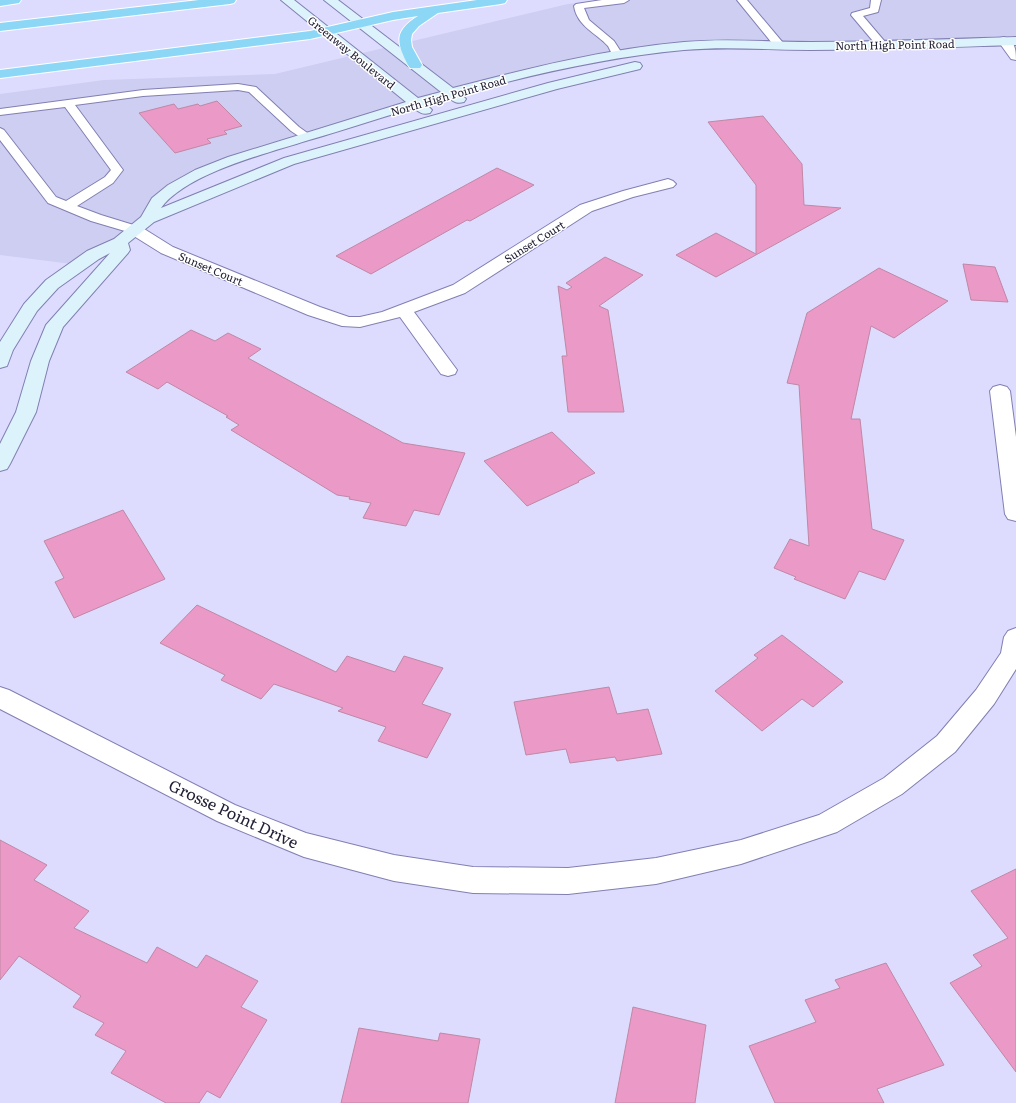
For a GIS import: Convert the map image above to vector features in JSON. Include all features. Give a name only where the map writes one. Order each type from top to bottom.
[{"type":"highway","points":[[0,2],[15,0]]},
{"type":"highway","points":[[0,28],[230,0]]},
{"type":"highway","points":[[0,74],[327,32],[393,16],[501,0]]},
{"type":"highway","points":[[415,65],[405,45],[406,33],[414,22],[439,9]]},
{"type":"street","name":"Greenway Boulevard","points":[[287,0],[435,119]]},
{"type":"street","points":[[330,0],[472,108]]},
{"type":"street","points":[[1010,41],[1016,56]]},
{"type":"street","name":"North High Point Road","points":[[148,218],[151,209],[162,197],[185,181],[220,166],[416,103],[541,70],[618,55],[688,46],[882,45],[1010,41]]},
{"type":"street","name":"North High Point Road","points":[[0,362],[4,350],[30,308],[52,284],[93,255],[120,242],[148,218],[289,160],[553,86],[650,63],[719,52],[761,49],[777,46]]},
{"type":"street","name":"Sunset Court","points":[[135,230],[166,250],[314,312],[348,322],[360,322],[387,316],[459,289],[586,208],[628,194],[668,184]]},
{"type":"street","points":[[0,464],[26,412],[40,361],[55,326],[122,250],[120,242]]},
{"type":"street","points":[[404,310],[448,370]]},
{"type":"street","points":[[1000,391],[1016,514]]},
{"type":"street","name":"Grosse Point Drive","points":[[0,697],[226,814],[304,845],[394,868],[473,880],[568,881],[672,868],[741,852],[827,824],[893,786],[946,744],[985,697],[1012,655],[1016,637]]},
{"type":"lane","points":[[618,55],[611,43],[588,24],[579,12],[579,6],[624,0]]},
{"type":"lane","points":[[742,0],[777,46]]},
{"type":"lane","points":[[876,0],[875,10],[856,15],[882,45]]},
{"type":"lane","points":[[0,112],[143,93],[238,87],[252,89],[295,129],[307,137]]},
{"type":"lane","points":[[67,102],[117,170],[109,180],[67,206]]},
{"type":"lane","points":[[0,132],[52,200],[96,218],[135,230]]},
{"type":"shaded area","points":[[607,0],[1016,0],[1016,41],[688,46],[541,70],[293,141],[185,181],[148,219],[80,265],[0,255],[0,94],[104,80],[275,74],[568,4]]},
{"type":"building","points":[[217,101],[242,126],[224,131],[227,134],[207,139],[211,143],[175,153],[139,113],[174,104],[178,109],[198,104],[200,106]]},
{"type":"building","points":[[763,116],[802,164],[804,205],[841,208],[716,277],[676,255],[716,233],[756,254],[756,185],[708,122]]},
{"type":"building","points":[[497,168],[534,185],[470,221],[467,220],[371,274],[336,256]]},
{"type":"building","points":[[605,257],[643,275],[599,306],[608,310],[624,412],[568,412],[562,356],[567,356],[558,286],[567,290],[572,287],[566,283]]},
{"type":"building","points":[[963,264],[995,267],[1008,302],[971,300]]},
{"type":"building","points":[[879,268],[948,301],[894,338],[871,326],[851,419],[860,419],[872,529],[904,540],[885,580],[859,571],[845,599],[794,579],[796,577],[774,568],[790,539],[809,546],[799,385],[787,383],[807,313]]},
{"type":"building","points":[[191,330],[215,341],[228,333],[261,349],[248,358],[403,443],[465,453],[439,515],[414,510],[406,526],[363,518],[371,503],[337,495],[231,430],[239,425],[226,417],[228,416],[167,382],[158,389],[126,372]]},
{"type":"building","points":[[552,432],[595,473],[527,506],[484,461]]},
{"type":"building","points":[[123,510],[165,579],[74,618],[55,582],[64,578],[44,541]]},
{"type":"building","points":[[197,605],[336,672],[347,656],[395,672],[404,656],[443,668],[422,704],[451,714],[427,758],[378,741],[386,727],[338,711],[343,708],[274,684],[261,699],[221,680],[225,675],[160,643]]},
{"type":"building","points":[[782,635],[843,682],[813,707],[802,699],[762,731],[715,691],[758,658],[754,655]]},
{"type":"building","points":[[609,687],[617,714],[648,709],[662,754],[617,761],[615,757],[570,763],[566,749],[526,755],[514,702]]},
{"type":"building","points":[[0,840],[47,865],[34,880],[89,911],[74,928],[147,963],[157,947],[197,968],[206,955],[258,981],[241,1007],[267,1020],[220,1098],[207,1091],[199,1103],[166,1103],[111,1073],[126,1051],[95,1035],[104,1023],[73,1007],[81,996],[19,956],[0,980]]},
{"type":"building","points":[[1016,869],[1016,1072],[950,983],[982,966],[973,955],[1008,938],[971,891]]},
{"type":"building","points":[[886,963],[944,1065],[877,1089],[884,1103],[775,1103],[749,1046],[816,1022],[805,1000],[840,988],[835,980]]},
{"type":"building","points":[[633,1007],[706,1025],[695,1103],[615,1103]]},
{"type":"building","points":[[359,1028],[438,1041],[440,1033],[480,1039],[468,1103],[341,1103]]}]
